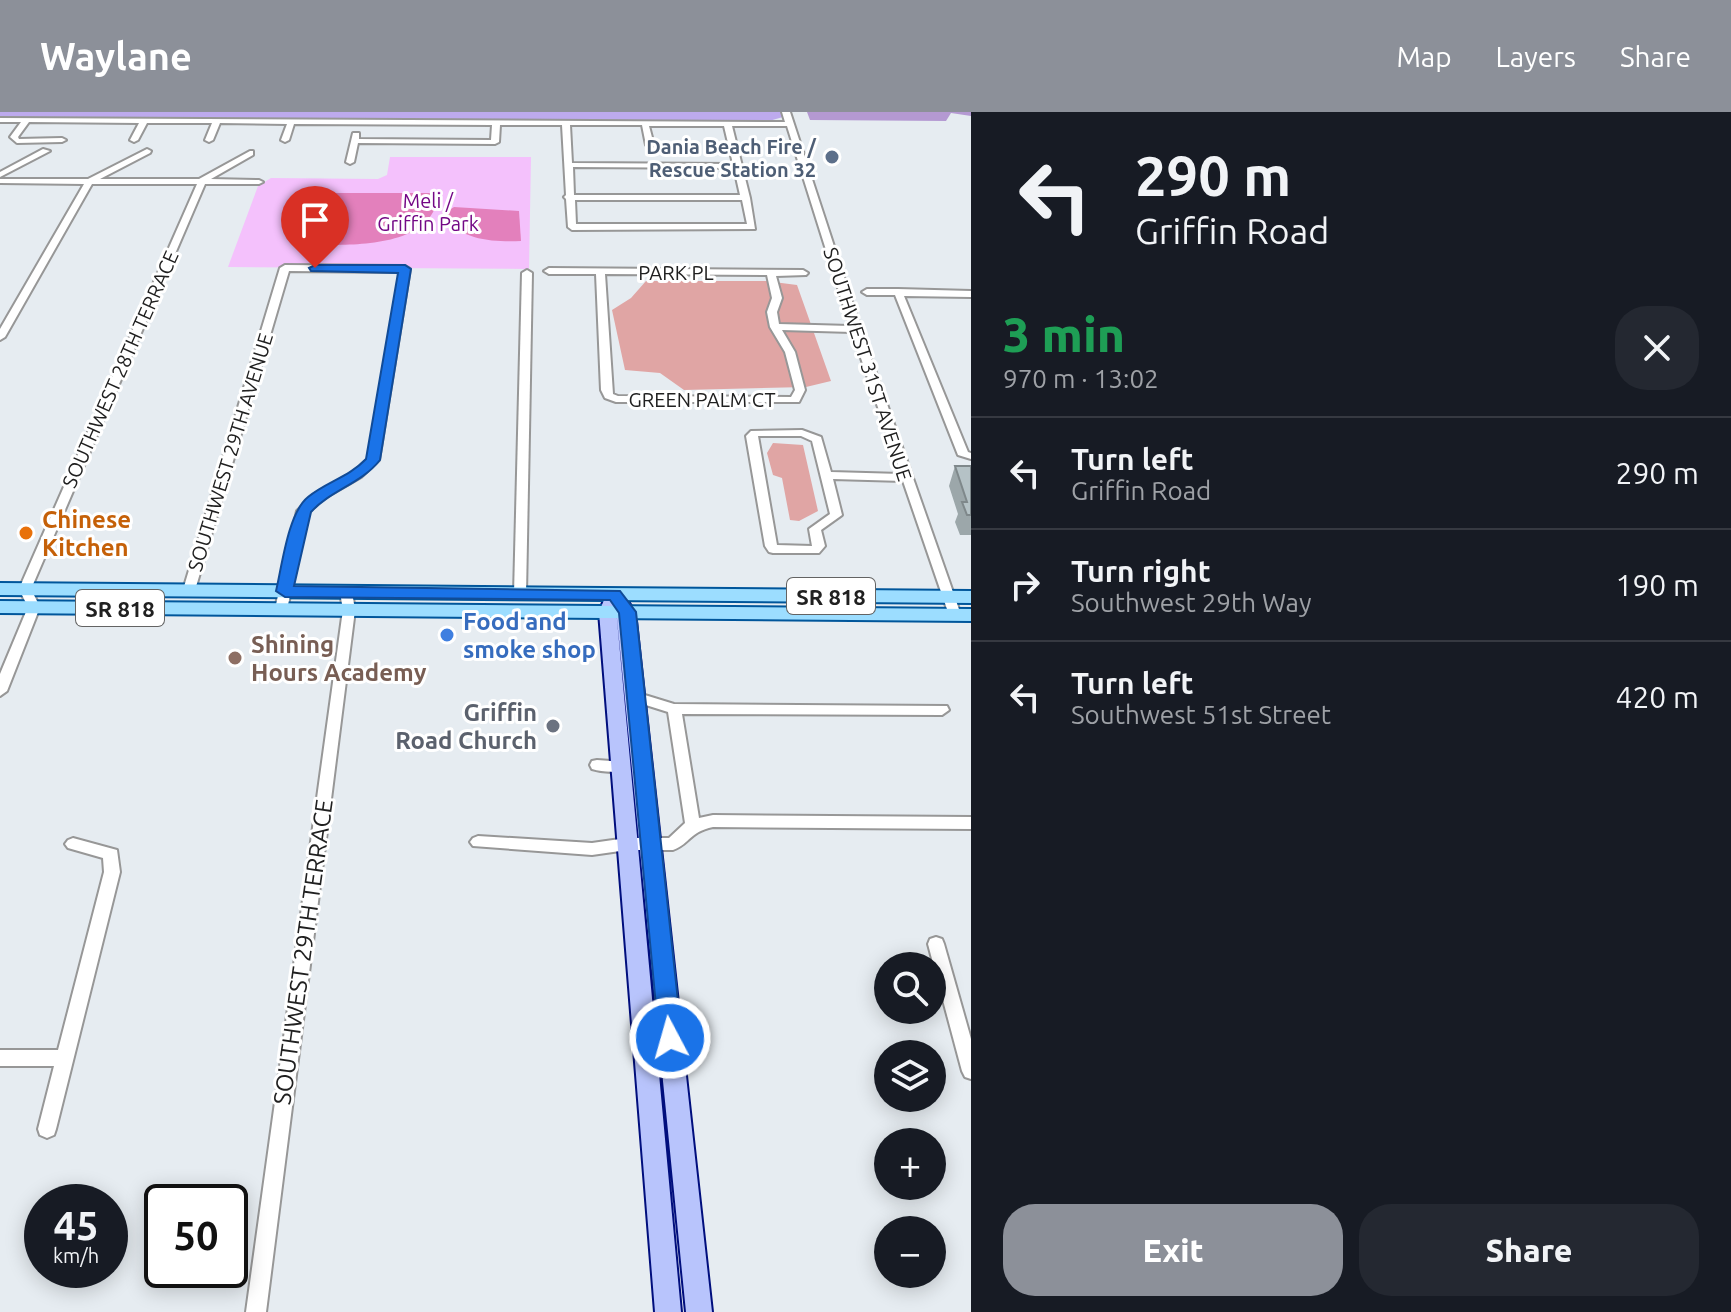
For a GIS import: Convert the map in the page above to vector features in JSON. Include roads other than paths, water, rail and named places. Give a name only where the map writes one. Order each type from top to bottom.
[{"type":"main road","name":"SR 818","points":[[0,589],[189,590],[283,600]]},
{"type":"main road","name":"SR 818","points":[[348,601],[520,594],[616,606]]},
{"type":"main road","name":"SR 818","points":[[0,607],[283,600],[958,609],[971,597]]},
{"type":"main road","points":[[616,606],[635,697],[699,1312]]},
{"type":"main road","points":[[616,606],[620,766],[668,1312]]},
{"type":"street","name":"SOUTHWEST 31ST AVENUE","points":[[786,112],[906,478],[958,609]]},
{"type":"street","points":[[0,120],[790,124]]},
{"type":"street","points":[[27,120],[14,137],[17,141],[62,140]]},
{"type":"street","points":[[134,140],[144,121]]},
{"type":"street","points":[[209,140],[217,121]]},
{"type":"street","points":[[285,140],[291,122]]},
{"type":"street","points":[[350,162],[358,122]]},
{"type":"street","points":[[355,141],[495,142],[496,123]]},
{"type":"street","points":[[566,124],[572,227],[752,227],[728,125]]},
{"type":"street","points":[[645,124],[650,145]]},
{"type":"street","points":[[0,178],[46,151]]},
{"type":"street","points":[[0,337],[90,181],[147,151]]},
{"type":"street","points":[[202,181],[250,153]]},
{"type":"street","points":[[570,165],[738,166]]},
{"type":"street","points":[[0,178],[259,182]]},
{"type":"street","name":"SOUTHWEST 28TH TERRACE","points":[[25,589],[202,181]]},
{"type":"street","points":[[568,197],[746,198]]},
{"type":"street","name":"SOUTHWEST 29TH AVENUE","points":[[189,590],[285,268],[405,269],[373,460],[360,474],[314,500],[303,511],[283,600]]},
{"type":"street","name":"PARK PL","points":[[549,271],[803,273]]},
{"type":"street","name":"GREEN PALM CT","points":[[600,272],[606,390],[609,396],[795,400],[800,390],[797,377],[790,352],[774,323]]},
{"type":"street","points":[[520,594],[527,273]]},
{"type":"street","points":[[771,273],[777,298],[774,323],[855,325]]},
{"type":"street","points":[[867,292],[971,294]]},
{"type":"street","points":[[898,292],[968,456]]},
{"type":"street","points":[[755,433],[802,433],[817,439],[826,475],[836,515],[815,529],[819,546],[815,550],[773,549],[751,436],[755,433]]},
{"type":"street","points":[[826,475],[906,478]]},
{"type":"street","points":[[0,691],[34,607],[25,589]]},
{"type":"street","name":"SOUTHWEST 29TH TERRACE","points":[[256,1312],[348,601]]},
{"type":"street","points":[[635,697],[674,709],[942,710]]},
{"type":"street","points":[[674,709],[693,825]]},
{"type":"street","points":[[597,765],[620,766]]},
{"type":"street","points":[[478,842],[592,849],[627,844],[673,844],[693,825],[713,821],[971,823]]},
{"type":"street","points":[[47,1129],[112,872],[111,854],[73,844]]},
{"type":"street","points":[[936,944],[971,1071]]},
{"type":"street","points":[[0,1058],[66,1058]]},
{"type":"place","name":"Dania Beach Fire / Rescue Station 32","points":[[832,157]]},
{"type":"place","name":"Chinese Kitchen","points":[[26,533]]},
{"type":"place","name":"Food and smoke shop","points":[[447,635]]},
{"type":"place","name":"Shining Hours Academy","points":[[235,658]]},
{"type":"place","name":"Griffin Road Church","points":[[553,726]]},
{"type":"park label","name":"Meli / Griffin Park","points":[[428,212]]}]
